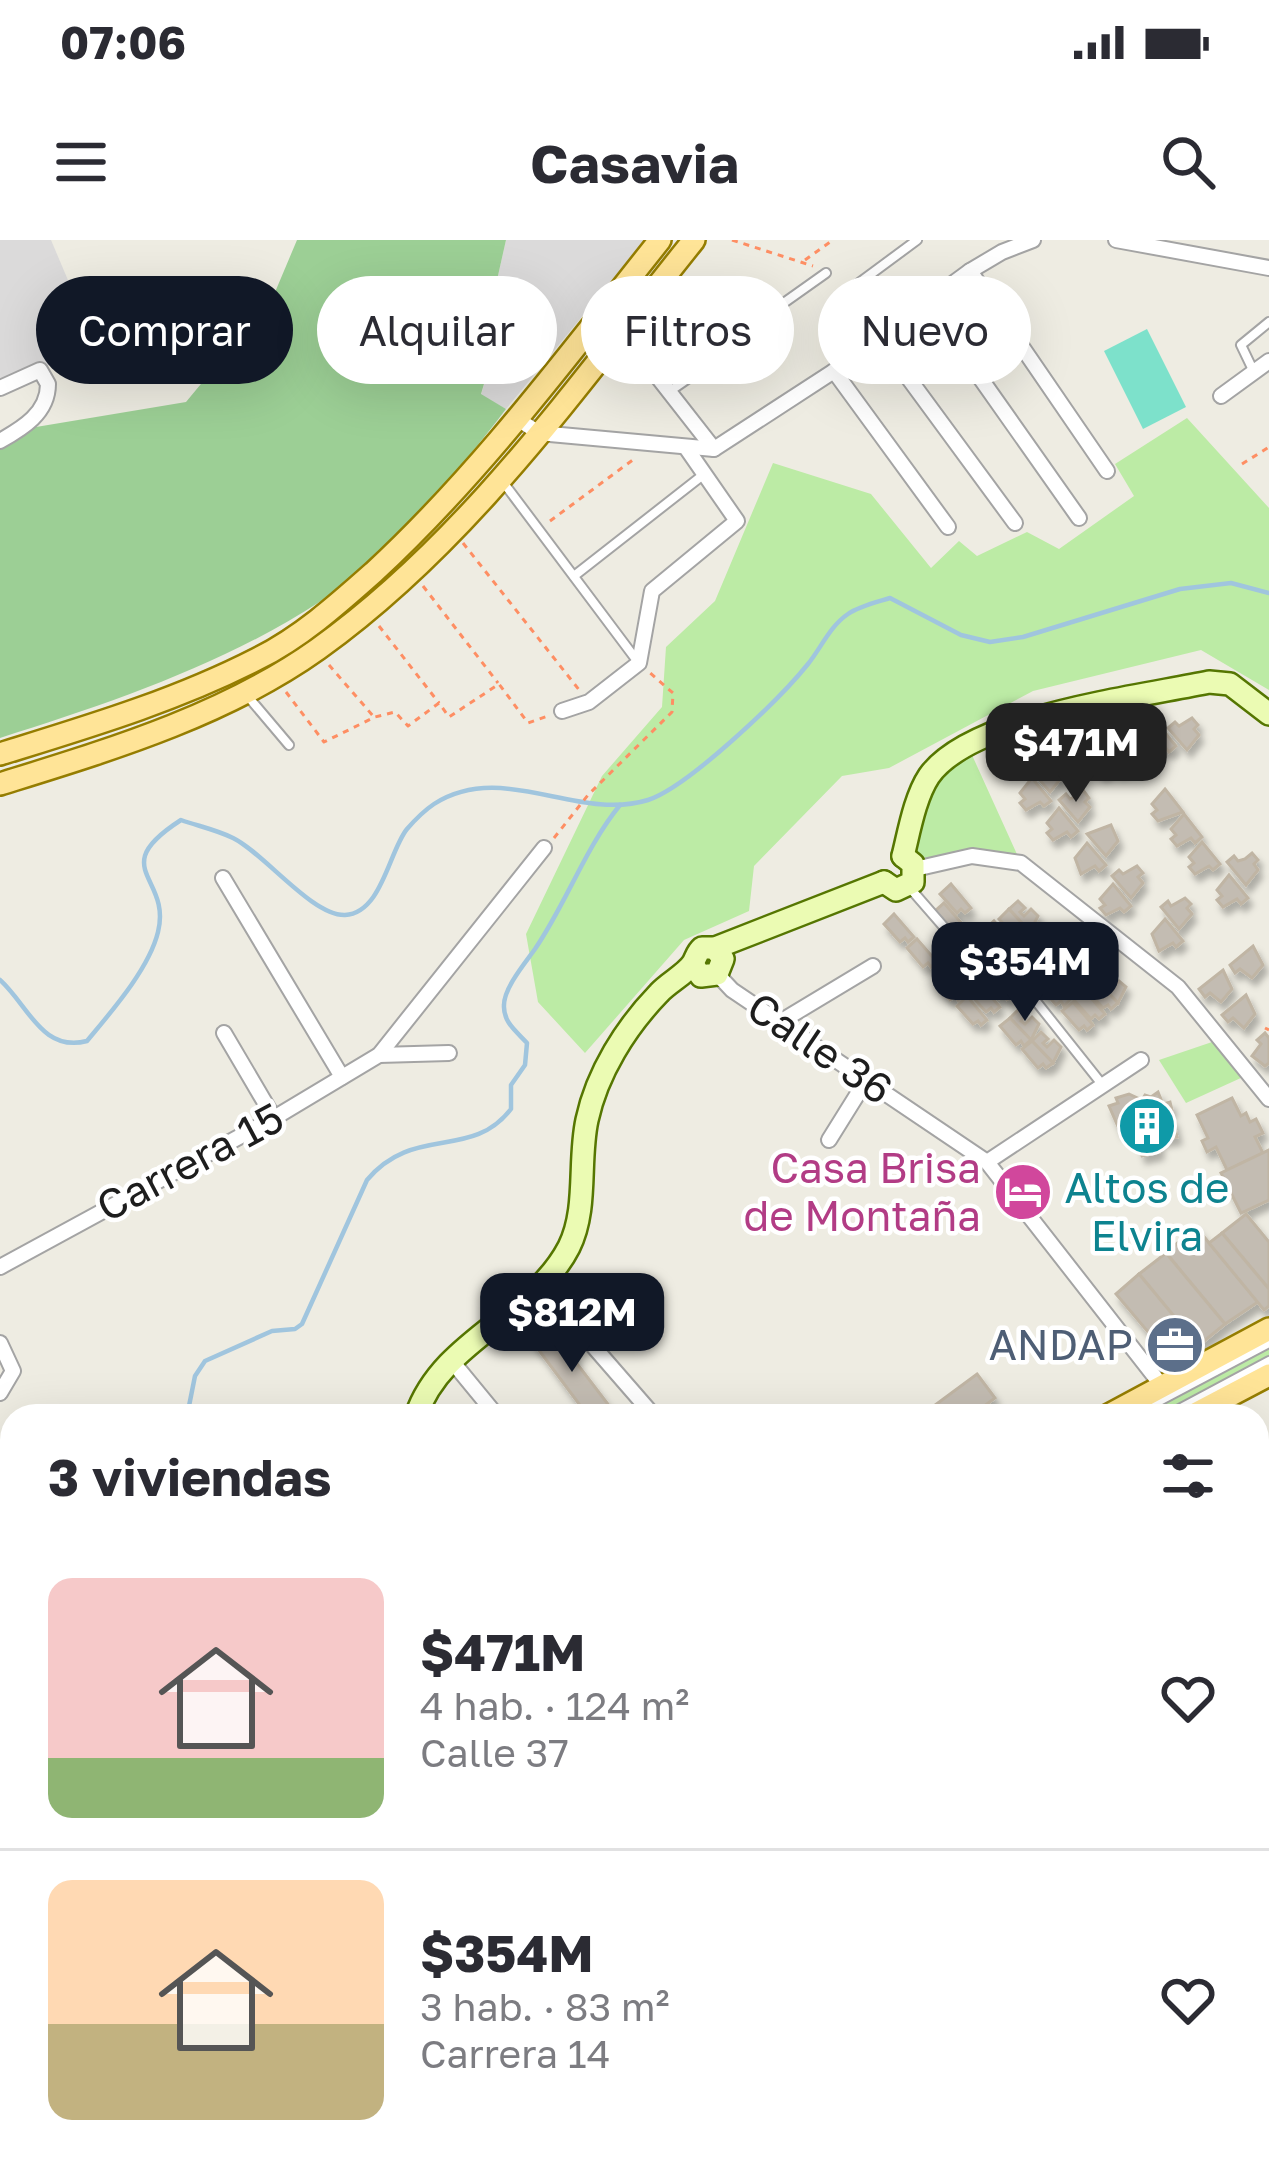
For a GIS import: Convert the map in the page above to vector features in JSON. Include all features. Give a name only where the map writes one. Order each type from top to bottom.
[{"type":"main road","points":[[0,754],[164,702],[260,658],[349,595],[418,530],[660,240]]},
{"type":"main road","points":[[0,784],[136,741],[244,692],[316,650],[367,611],[502,481],[694,240]]},
{"type":"main road","points":[[909,871],[928,778],[946,759],[988,733],[1209,682],[1230,684],[1269,714]]},
{"type":"main road","name":"Calle 36","points":[[715,948],[884,882],[896,890],[909,871]]},
{"type":"main road","points":[[420,1404],[451,1360],[540,1285],[568,1249],[575,1230],[586,1123],[610,1061],[621,1038],[655,997],[693,964],[701,948],[715,948],[723,958],[718,974],[700,976],[693,964]]},
{"type":"main road","points":[[1129,1404],[1269,1329]]},
{"type":"main road","points":[[1218,1404],[1269,1375]]},
{"type":"street","points":[[963,276],[1002,251],[1033,240]]},
{"type":"street","points":[[1116,240],[1269,268]]},
{"type":"street","points":[[970,271],[1107,471]]},
{"type":"street","points":[[1221,396],[1269,361]]},
{"type":"street","points":[[0,388],[40,370],[48,384],[42,407],[28,424],[0,441]]},
{"type":"street","points":[[516,418],[539,434],[714,449],[818,381]]},
{"type":"street","points":[[664,384],[714,449]]},
{"type":"street","points":[[844,384],[948,527]]},
{"type":"street","points":[[913,384],[1016,523]]},
{"type":"street","points":[[985,384],[1079,518]]},
{"type":"street","points":[[562,711],[589,701],[639,663],[652,591],[737,521],[687,449]]},
{"type":"street","name":"Carrera 15","points":[[0,1268],[379,1055],[544,848]]},
{"type":"street","points":[[909,871],[972,856],[1022,862],[1178,987],[1269,1099]]},
{"type":"street","points":[[223,878],[343,1077]]},
{"type":"street","points":[[780,1022],[874,967]]},
{"type":"street","name":"Calle 36","points":[[718,974],[732,990],[987,1162],[1162,1386]]},
{"type":"street","points":[[224,1034],[274,1118]]},
{"type":"street","name":"Carrera 15","points":[[379,1055],[449,1053]]},
{"type":"street","points":[[987,1162],[1141,1060]]},
{"type":"street","points":[[829,1140],[867,1079]]},
{"type":"street","points":[[540,1285],[644,1404]]},
{"type":"street","points":[[0,1343],[14,1371],[0,1393]]},
{"type":"street","points":[[451,1360],[487,1404]]},
{"type":"lane","points":[[868,276],[917,240]]},
{"type":"lane","points":[[670,391],[754,333],[754,324],[826,273]]},
{"type":"lane","points":[[1254,371],[1241,345],[1269,322]]},
{"type":"lane","points":[[574,576],[703,475]]},
{"type":"lane","points":[[502,481],[639,663]]},
{"type":"lane","points":[[244,692],[289,745]]},
{"type":"lane","points":[[909,871],[963,949]]},
{"type":"lane","points":[[1027,990],[1101,1083]]},
{"type":"lane","points":[[1153,1404],[1269,1342]]},
{"type":"lane","points":[[1188,1404],[1269,1361]]},
{"type":"path","points":[[804,261],[832,240]]},
{"type":"path","points":[[539,530],[650,446]]},
{"type":"path","points":[[1242,464],[1269,447]]},
{"type":"path","points":[[454,531],[589,701]]},
{"type":"path","points":[[412,571],[528,723],[562,711]]},
{"type":"path","points":[[367,611],[449,717],[499,684]]},
{"type":"path","points":[[316,650],[375,717]]},
{"type":"path","points":[[562,830],[588,795],[672,712],[673,693],[639,663]]},
{"type":"path","points":[[274,676],[324,742],[395,712],[408,726],[439,703]]},
{"type":"shaded area","points":[[0,240],[51,240],[66,276],[36,276],[36,371],[0,388]]},
{"type":"shaded area","points":[[506,240],[645,240],[615,276],[581,276],[581,318],[557,347],[557,276],[498,276]]},
{"type":"shaded area","points":[[1147,329],[1186,407],[1143,429],[1104,351]]},
{"type":"shaded area","points":[[484,384],[527,384],[506,409],[481,395]]},
{"type":"green space","points":[[297,240],[506,240],[498,276],[317,276],[317,384],[484,384],[481,394],[506,409],[395,538],[321,601],[206,663],[0,738],[0,433],[186,402],[201,384],[293,384],[293,276],[282,276]]},
{"type":"green space","points":[[1187,418],[1269,508],[1269,690],[1201,650],[1033,691],[889,768],[842,776],[754,866],[749,911],[684,940],[585,1053],[538,1002],[526,934],[602,776],[662,707],[666,647],[715,601],[773,463],[871,494],[931,568],[959,541],[977,556],[1027,532],[1059,549],[1134,496],[1115,464]]},
{"type":"green space","points":[[967,744],[1021,863],[1000,857],[915,869],[913,827],[920,797],[937,772]]},
{"type":"green space","points":[[1215,1041],[1243,1077],[1186,1103],[1159,1060]]},
{"type":"green space","points":[[1269,1343],[1269,1361],[1188,1404],[1154,1404]]},
{"type":"building","points":[[1192,718],[1199,735],[1187,750],[1168,728]]},
{"type":"building","points":[[1158,724],[1176,746],[1151,755],[1145,738]]},
{"type":"building","points":[[1133,725],[1139,741],[1127,756],[1108,734]]},
{"type":"building","points":[[1109,742],[1127,765],[1102,774],[1096,757]]},
{"type":"building","points":[[1056,760],[1062,777],[1050,792],[1031,770]]},
{"type":"building","points":[[1032,778],[1051,801],[1026,810],[1020,793]]},
{"type":"building","points":[[1165,789],[1183,812],[1158,821],[1152,804]]},
{"type":"building","points":[[1083,790],[1090,807],[1078,822],[1059,800]]},
{"type":"building","points":[[1059,808],[1078,831],[1053,840],[1047,823]]},
{"type":"building","points":[[1184,814],[1202,837],[1177,846],[1171,829]]},
{"type":"building","points":[[1111,825],[1118,841],[1106,856],[1087,834]]},
{"type":"building","points":[[1202,842],[1220,864],[1195,874],[1189,857]]},
{"type":"building","points":[[1087,843],[1106,865],[1081,874],[1075,858]]},
{"type":"building","points":[[1252,853],[1258,870],[1246,885],[1227,862]]},
{"type":"building","points":[[1137,866],[1143,883],[1131,898],[1112,876]]},
{"type":"building","points":[[1229,875],[1248,898],[1223,907],[1217,890]]},
{"type":"building","points":[[951,884],[971,908],[965,913],[961,909],[957,913],[940,894]]},
{"type":"building","points":[[1113,884],[1131,906],[1106,915],[1100,899]]},
{"type":"building","points":[[1185,898],[1192,914],[1179,929],[1161,907]]},
{"type":"building","points":[[1018,901],[1025,908],[1020,912],[1024,916],[1031,909],[1038,916],[1030,932],[1009,909]]},
{"type":"building","points":[[944,903],[964,926],[958,931],[955,927],[950,931],[934,912]]},
{"type":"building","points":[[1009,909],[1030,932],[1024,937],[1020,933],[1016,937],[999,919]]},
{"type":"building","points":[[894,914],[914,937],[908,942],[905,938],[900,942],[884,924]]},
{"type":"building","points":[[1165,919],[1183,941],[1159,951],[1152,934]]},
{"type":"building","points":[[994,921],[1014,944],[1008,949],[1005,945],[1000,949],[984,930]]},
{"type":"building","points":[[1039,923],[1046,930],[1045,938],[1053,931],[1059,938],[1051,954],[1030,931]]},
{"type":"building","points":[[1030,931],[1051,954],[1045,959],[1041,955],[1037,959],[1020,941]]},
{"type":"building","points":[[981,933],[1002,956],[995,961],[992,957],[987,961],[971,943]]},
{"type":"building","points":[[917,939],[937,962],[931,967],[928,963],[923,967],[907,948]]},
{"type":"building","points":[[1017,945],[1037,968],[1031,973],[1028,969],[1023,973],[1007,954]]},
{"type":"building","points":[[1253,946],[1263,965],[1252,978],[1240,969],[1235,973],[1230,965]]},
{"type":"building","points":[[970,947],[990,969],[984,975],[981,971],[976,975],[960,956]]},
{"type":"building","points":[[1083,948],[1089,963],[1096,956],[1103,963],[1095,978],[1074,957]]},
{"type":"building","points":[[1074,957],[1095,978],[1088,984],[1085,980],[1081,984],[1064,965]]},
{"type":"building","points":[[1004,958],[1025,981],[1019,986],[1015,982],[1010,986],[994,967]]},
{"type":"building","points":[[957,959],[977,982],[971,988],[968,983],[963,987],[947,969]]},
{"type":"building","points":[[1062,966],[1082,989],[1076,995],[1072,990],[1068,994],[1051,975]]},
{"type":"building","points":[[1223,970],[1232,989],[1221,1002],[1210,993],[1205,997],[1199,989]]},
{"type":"building","points":[[993,971],[1013,994],[1007,999],[1004,995],[999,999],[983,980]]},
{"type":"building","points":[[944,972],[964,995],[958,1000],[955,996],[950,1000],[934,981]]},
{"type":"building","points":[[1106,973],[1113,980],[1108,984],[1112,988],[1119,981],[1126,987],[1118,1003],[1097,981]]},
{"type":"building","points":[[1050,977],[1070,1000],[1064,1006],[1061,1001],[1056,1005],[1040,986]]},
{"type":"building","points":[[1097,981],[1118,1003],[1111,1009],[1103,1008],[1087,990]]},
{"type":"building","points":[[980,984],[1000,1007],[994,1012],[991,1008],[986,1012],[969,993]]},
{"type":"building","points":[[1085,991],[1105,1014],[1099,1019],[1095,1015],[1091,1019],[1074,1000]]},
{"type":"building","points":[[1246,995],[1255,1014],[1244,1028],[1222,1015]]},
{"type":"building","points":[[967,996],[987,1020],[981,1025],[973,1024],[957,1006]]},
{"type":"building","points":[[1073,1002],[1093,1025],[1087,1030],[1084,1026],[1079,1030],[1062,1011]]},
{"type":"building","points":[[1019,1009],[1025,1024],[1032,1017],[1039,1024],[1031,1040],[1010,1018]]},
{"type":"building","points":[[1010,1018],[1031,1040],[1024,1046],[1021,1041],[1016,1045],[1000,1026]]},
{"type":"building","points":[[1041,1032],[1048,1039],[1043,1043],[1047,1047],[1054,1040],[1061,1047],[1053,1063],[1032,1041]]},
{"type":"building","points":[[1265,1033],[1269,1063],[1265,1066],[1252,1056]]},
{"type":"building","points":[[1032,1041],[1053,1063],[1046,1068],[1043,1064],[1038,1068],[1022,1049]]},
{"type":"building","name":"Altos de Elvira","points":[[1158,1092],[1163,1104],[1170,1102],[1172,1110],[1166,1112],[1177,1137],[1159,1140],[1159,1152],[1142,1156],[1136,1133],[1120,1131],[1109,1106],[1129,1094],[1142,1100]]},
{"type":"building","points":[[1232,1098],[1241,1116],[1246,1113],[1250,1122],[1256,1119],[1263,1133],[1255,1137],[1263,1153],[1227,1170],[1216,1147],[1207,1152],[1202,1141],[1208,1138],[1197,1115]]},
{"type":"building","points":[[1269,1150],[1269,1200],[1241,1213],[1221,1173]]},
{"type":"building","points":[[1246,1214],[1269,1242],[1269,1289],[1222,1233]]},
{"type":"building","points":[[1196,1227],[1258,1302],[1225,1324],[1166,1253]]},
{"type":"building","points":[[1222,1233],[1269,1289],[1269,1306],[1264,1310],[1209,1243]]},
{"type":"building","points":[[1166,1253],[1225,1324],[1198,1346],[1139,1274]]},
{"type":"building","points":[[1139,1274],[1193,1339],[1170,1358],[1116,1294]]},
{"type":"building","points":[[549,1327],[608,1404],[579,1404],[532,1341]]},
{"type":"building","points":[[977,1374],[995,1398],[987,1404],[936,1404]]},
{"type":"waterway","points":[[0,980],[47,1034],[71,1043],[87,1041],[128,990],[153,946],[160,913],[144,862],[147,850],[181,820],[233,838],[318,906],[345,915],[358,912],[376,893],[410,826],[434,804],[460,792],[486,788],[594,804],[648,800],[686,778],[756,719],[842,619],[890,598],[961,635],[990,642],[1023,637],[1180,589],[1231,583],[1269,593]]},
{"type":"waterway","points":[[189,1404],[195,1376],[205,1361],[272,1331],[302,1324],[367,1180],[385,1163],[423,1147],[478,1134],[511,1109],[511,1085],[525,1065],[527,1043],[506,1016],[507,991],[620,805]]},
{"type":"place","name":"Altos de Elvira","points":[[1147,1126]]},
{"type":"place","name":"Casa Brisa de Montaña","points":[[1023,1192]]},
{"type":"place","name":"ANDAP","points":[[1175,1345]]}]
